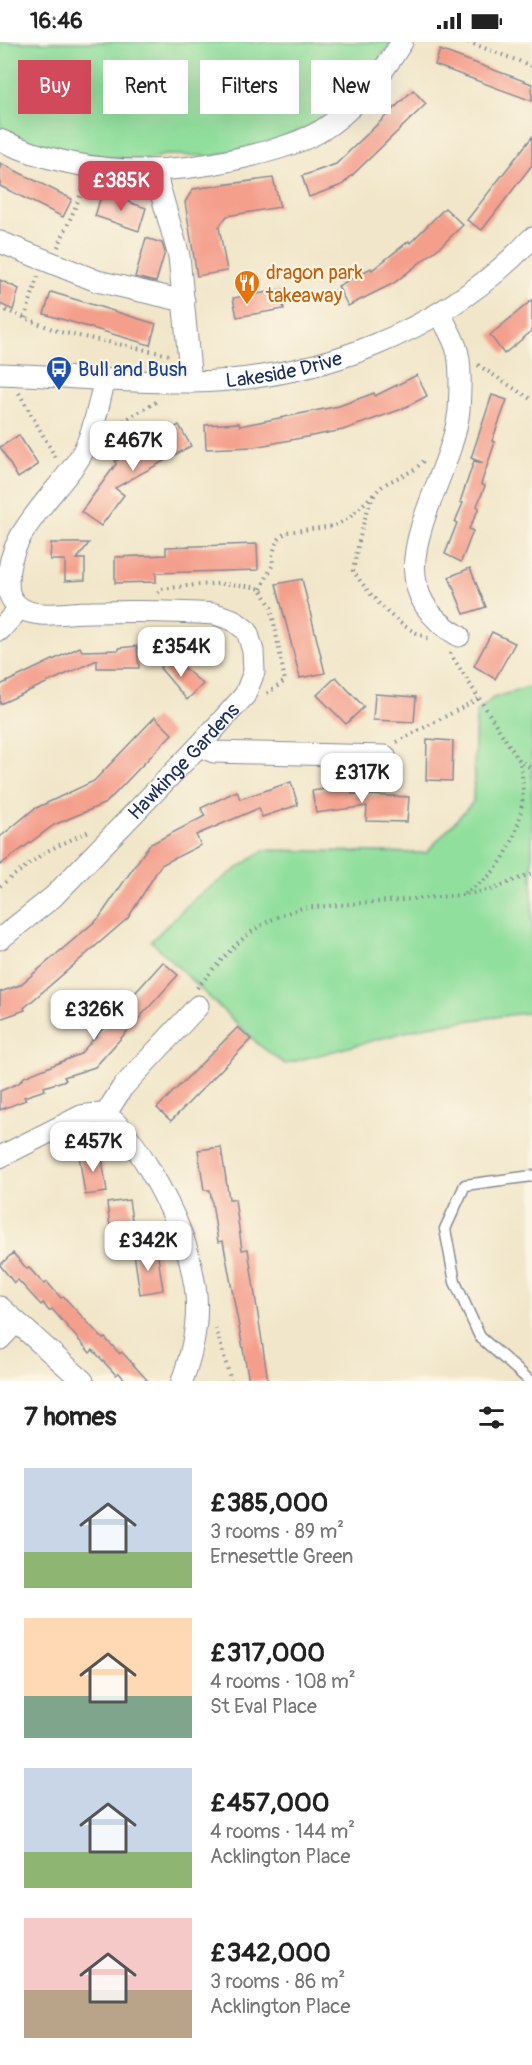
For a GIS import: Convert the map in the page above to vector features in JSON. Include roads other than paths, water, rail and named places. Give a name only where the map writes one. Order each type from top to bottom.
[{"type":"street","points":[[0,140],[43,157],[87,165],[155,172],[217,164],[272,151],[319,132],[353,106],[387,66],[402,42]]},
{"type":"street","points":[[155,172],[179,256],[191,382]]},
{"type":"street","name":"Lakeside Drive","points":[[4,374],[191,382],[254,378],[325,363],[393,338],[440,314],[497,272],[532,238]]},
{"type":"street","points":[[0,242],[97,281],[184,301]]},
{"type":"street","points":[[440,314],[457,348],[459,411],[445,468],[414,547],[412,566],[425,608],[449,636]]},
{"type":"street","points":[[0,630],[19,609],[2,581],[16,537],[28,516],[79,458],[93,428],[105,379]]},
{"type":"street","name":"Hawkinge Gardens","points":[[0,939],[53,897],[199,746],[245,695],[254,672],[253,651],[246,631],[234,620],[215,614],[188,612],[40,614],[19,609]]},
{"type":"street","points":[[199,746],[214,752],[385,756]]},
{"type":"street","points":[[105,1115],[122,1088],[196,1008]]},
{"type":"street","points":[[0,1157],[81,1116],[105,1115],[119,1126],[135,1145],[181,1233],[195,1288],[193,1350],[182,1381]]},
{"type":"street","points":[[0,1307],[83,1381]]},
{"type":"street","points":[[0,1339],[16,1322]]},
{"type":"lane","points":[[530,1381],[480,1337],[455,1282],[445,1229],[465,1185],[532,1176]]},
{"type":"place","name":"dragon park takeaway","points":[[247,306]]},
{"type":"place","name":"Bull and Bush","points":[[59,392]]}]
